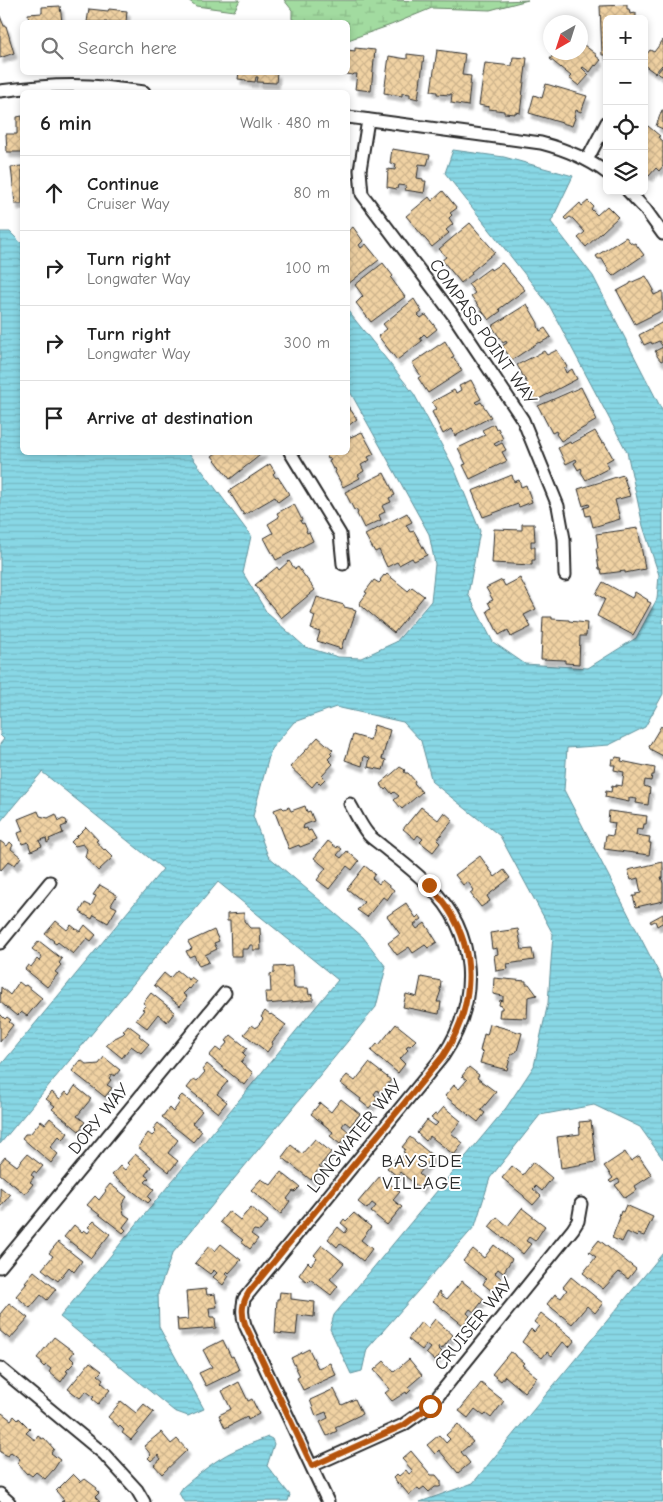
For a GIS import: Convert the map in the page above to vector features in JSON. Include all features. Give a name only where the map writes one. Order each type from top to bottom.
[{"type":"street","points":[[0,91],[54,85],[108,90]]},
{"type":"street","points":[[350,118],[541,143],[587,160],[603,170]]},
{"type":"street","name":"COMPASS POINT WAY","points":[[368,120],[360,170],[362,194],[453,315],[523,420],[558,506],[564,539],[566,574]]},
{"type":"street","points":[[587,160],[603,130]]},
{"type":"street","points":[[632,195],[645,209],[663,234]]},
{"type":"street","points":[[292,455],[340,534],[343,564]]},
{"type":"street","name":"LONGWATER WAY","points":[[328,1502],[245,1324],[242,1316],[244,1299],[443,1056],[462,1021],[468,985],[468,960],[464,944],[451,912],[429,885],[368,834],[350,804]]},
{"type":"street","points":[[0,943],[50,882]]},
{"type":"street","name":"DORY WAY","points":[[0,1267],[225,993]]},
{"type":"street","name":"CRUISER WAY","points":[[312,1466],[404,1425],[430,1406],[574,1230],[578,1221],[580,1204]]},
{"type":"street","points":[[0,1368],[104,1454],[137,1490],[144,1502]]},
{"type":"street","points":[[0,1494],[9,1502]]},
{"type":"green space","points":[[188,0],[240,0],[234,11],[196,6]]},
{"type":"green space","points":[[284,0],[528,0],[490,10],[432,8],[350,39],[350,20],[295,20],[292,19],[292,10]]},
{"type":"water","points":[[453,150],[504,157],[573,176],[551,222],[593,276],[663,412],[663,694],[645,727],[609,745],[567,748],[564,790],[663,981],[663,1159],[640,1127],[594,1105],[540,1115],[490,1178],[475,1226],[367,1349],[362,1371],[351,1374],[330,1329],[334,1315],[506,1108],[534,1066],[548,1003],[553,934],[500,836],[432,782],[421,741],[403,722],[336,707],[294,722],[271,749],[253,816],[268,856],[363,937],[386,967],[376,1007],[172,1254],[158,1293],[159,1327],[204,1409],[188,1416],[174,1411],[60,1317],[338,980],[218,882],[0,1144],[0,1066],[163,869],[42,772],[0,822],[0,744],[4,739],[0,735],[0,232],[10,232],[20,242],[20,455],[190,455],[251,536],[243,573],[267,613],[305,647],[338,657],[361,658],[396,642],[431,601],[435,564],[429,534],[350,392],[350,314],[414,394],[454,468],[480,531],[468,594],[493,642],[525,664],[588,668],[636,638],[657,599],[659,575],[643,526],[627,452],[549,305],[445,173]]},
{"type":"water","points":[[663,1253],[663,1502],[420,1502],[473,1483]]},
{"type":"water","points":[[268,1437],[272,1439],[274,1444],[267,1466],[290,1495],[288,1501],[184,1502],[179,1493],[183,1487],[216,1461],[244,1446]]},
{"type":"building","points":[[627,5],[630,14],[636,13],[636,15],[603,15],[603,55],[602,55],[600,6]]},
{"type":"building","points":[[60,6],[62,20],[29,20],[28,14],[42,13],[42,7]]},
{"type":"building","points":[[89,9],[127,11],[126,20],[87,20]]},
{"type":"building","points":[[0,16],[4,26],[6,26],[14,53],[0,58]]},
{"type":"building","points":[[663,40],[663,66],[655,73],[648,68],[648,53],[650,50],[654,52]]},
{"type":"building","points":[[355,48],[375,50],[371,91],[355,89],[357,74],[350,74],[350,50],[355,51]]},
{"type":"building","points":[[588,48],[601,60],[590,72],[582,68],[589,75],[579,86],[569,78],[571,76],[551,60],[588,60]]},
{"type":"building","points":[[437,50],[465,54],[462,75],[471,76],[468,106],[451,103],[452,94],[437,94],[437,92],[431,91]]},
{"type":"building","points":[[407,54],[424,56],[418,99],[410,97],[410,94],[402,93],[402,96],[384,93],[389,56],[407,59]]},
{"type":"building","points":[[513,57],[527,58],[520,113],[504,113],[504,111],[489,109],[489,106],[479,105],[485,63],[512,66]]},
{"type":"building","points":[[663,66],[663,75],[662,76],[657,73]]},
{"type":"building","points":[[239,75],[277,75],[276,83],[257,82],[258,77],[256,77],[255,82],[238,79]]},
{"type":"building","points":[[546,84],[587,96],[581,112],[576,110],[572,126],[529,113],[534,95],[542,98]]},
{"type":"building","points":[[663,110],[663,129],[656,126]]},
{"type":"building","points":[[20,116],[20,152],[7,152],[6,134],[17,134],[17,117]]},
{"type":"building","points":[[648,126],[663,141],[663,166],[659,171],[656,168],[649,176]]},
{"type":"building","points":[[392,149],[430,155],[427,165],[419,164],[417,178],[426,181],[424,193],[405,190],[406,186],[398,185],[397,189],[387,187],[388,169],[395,170],[396,164],[390,163]]},
{"type":"building","points":[[20,166],[20,204],[15,204],[11,167]]},
{"type":"building","points":[[443,191],[457,208],[450,213],[452,215],[449,218],[453,224],[446,230],[449,233],[432,247],[406,216],[429,197],[432,201]]},
{"type":"building","points":[[588,201],[593,206],[591,209],[597,215],[607,206],[618,217],[586,247],[578,238],[585,232],[570,217],[566,220],[564,218],[580,203],[582,206]]},
{"type":"building","points":[[470,223],[495,252],[461,283],[442,260],[446,257],[439,249]]},
{"type":"building","points":[[353,227],[363,241],[359,245],[361,248],[366,244],[379,260],[350,282],[350,229]]},
{"type":"building","points":[[626,237],[633,244],[635,243],[644,255],[613,276],[602,259],[598,259],[596,256]]},
{"type":"building","points":[[383,263],[405,297],[371,322],[356,303],[363,296],[355,285]]},
{"type":"building","points":[[502,263],[525,290],[499,309],[501,311],[489,320],[471,296],[475,293],[468,284],[490,268],[491,270]]},
{"type":"building","points":[[646,276],[654,290],[652,291],[654,295],[663,291],[663,310],[635,324],[617,291]]},
{"type":"building","points":[[414,299],[422,312],[418,315],[421,318],[425,315],[427,316],[437,329],[427,337],[424,334],[420,338],[422,341],[397,360],[378,336],[387,329],[383,324]]},
{"type":"building","points":[[527,304],[538,323],[540,331],[545,328],[551,337],[539,342],[512,360],[502,346],[507,343],[506,341],[503,343],[492,326]]},
{"type":"building","points":[[663,322],[663,347],[659,341],[644,345],[639,335]]},
{"type":"building","points":[[445,341],[454,356],[451,358],[454,358],[462,371],[428,393],[418,378],[421,376],[412,363]]},
{"type":"building","points":[[663,347],[663,360],[661,361],[655,351]]},
{"type":"building","points":[[557,350],[567,367],[564,368],[566,373],[572,369],[577,379],[535,401],[525,385],[527,383],[517,365],[544,351],[547,355]]},
{"type":"building","points":[[471,380],[481,399],[475,402],[477,404],[481,402],[491,417],[455,436],[451,429],[443,434],[432,412],[436,409],[432,402],[454,390],[456,393],[461,390],[459,386]]},
{"type":"building","points":[[581,387],[597,420],[561,441],[556,431],[552,433],[538,406]]},
{"type":"building","points":[[350,409],[357,419],[350,424]]},
{"type":"building","points":[[494,424],[503,439],[494,444],[496,446],[502,443],[506,450],[502,452],[507,461],[470,479],[463,465],[466,464],[458,448],[485,435],[482,430]]},
{"type":"building","points":[[595,431],[613,458],[606,462],[609,468],[586,480],[581,472],[581,468],[578,470],[574,463],[577,461],[576,459],[566,464],[558,448],[570,442],[571,444]]},
{"type":"building","points":[[362,432],[374,454],[368,457],[370,460],[361,465],[364,471],[358,475],[360,478],[343,487],[335,472],[335,468],[333,469],[329,461],[331,460],[330,458],[328,459],[326,455],[350,455],[350,437]]},
{"type":"building","points":[[213,455],[260,455],[230,479],[212,456]]},
{"type":"building","points":[[270,464],[275,472],[273,474],[276,478],[278,477],[289,494],[278,502],[275,497],[244,515],[229,491]]},
{"type":"building","points":[[384,473],[395,495],[389,498],[391,502],[382,506],[385,512],[379,515],[381,520],[364,528],[356,509],[354,510],[345,492]]},
{"type":"building","points":[[512,475],[514,482],[519,480],[521,487],[526,485],[532,502],[519,507],[518,504],[483,517],[472,491]]},
{"type":"building","points":[[623,475],[630,496],[615,500],[620,519],[593,527],[590,515],[586,516],[584,508],[590,506],[589,504],[583,506],[578,489]]},
{"type":"building","points":[[294,504],[302,520],[300,521],[302,524],[304,523],[307,533],[309,532],[313,541],[276,560],[264,538],[273,533],[268,524],[279,517],[277,513]]},
{"type":"building","points":[[407,513],[412,522],[406,525],[410,532],[414,531],[427,555],[414,561],[412,558],[399,565],[397,562],[387,567],[379,550],[375,552],[365,535]]},
{"type":"building","points":[[522,524],[534,524],[535,541],[531,541],[531,547],[535,547],[535,560],[532,560],[532,565],[492,563],[494,529],[522,530]]},
{"type":"building","points":[[638,528],[645,569],[625,573],[625,571],[602,574],[601,569],[599,569],[596,534]]},
{"type":"building","points":[[289,561],[295,569],[298,567],[315,590],[281,618],[255,585],[277,567],[279,570]]},
{"type":"building","points":[[387,574],[408,591],[412,587],[424,596],[394,633],[359,604],[374,580],[379,583],[384,575]]},
{"type":"building","points":[[520,578],[536,609],[524,615],[531,627],[511,637],[508,630],[499,635],[487,611],[491,608],[488,602],[493,600],[486,588],[502,580],[505,586]]},
{"type":"building","points":[[603,582],[632,598],[635,592],[651,603],[633,635],[597,616],[605,599],[596,594]]},
{"type":"building","points":[[317,597],[344,605],[344,607],[356,611],[341,649],[317,641],[320,632],[311,629],[315,616],[311,614]]},
{"type":"building","points":[[543,617],[587,623],[586,636],[580,636],[579,664],[565,663],[565,660],[541,659]]},
{"type":"building","points":[[374,725],[390,730],[382,759],[386,760],[383,770],[368,767],[370,758],[364,756],[362,766],[345,760],[353,735],[370,740]]},
{"type":"building","points":[[661,726],[663,728],[663,756],[650,749],[649,746]]},
{"type":"building","points":[[318,737],[333,750],[330,753],[332,755],[328,759],[333,764],[322,776],[325,779],[320,784],[317,781],[312,787],[290,767]]},
{"type":"building","points":[[616,757],[622,758],[621,761],[655,768],[651,781],[645,780],[644,786],[650,788],[648,805],[636,803],[637,799],[629,798],[629,802],[605,797],[606,791],[611,792],[612,786],[622,786],[624,772],[614,770],[615,765],[611,765],[612,759]]},
{"type":"building","points":[[400,767],[405,770],[405,773],[408,773],[422,792],[402,809],[394,800],[399,796],[394,792],[392,794],[387,788],[385,790],[380,784]]},
{"type":"building","points":[[305,806],[307,812],[310,811],[314,821],[304,825],[303,829],[311,830],[316,839],[300,847],[299,845],[289,849],[274,810],[289,807],[291,811]]},
{"type":"building","points":[[421,807],[438,820],[444,812],[453,820],[437,840],[440,843],[433,852],[420,842],[423,839],[418,835],[415,839],[403,829]]},
{"type":"building","points":[[38,811],[40,816],[48,818],[56,814],[59,821],[63,819],[67,822],[66,825],[61,827],[63,833],[49,839],[50,841],[47,843],[46,838],[39,841],[42,846],[31,851],[28,842],[22,844],[18,833],[23,831],[18,819]]},
{"type":"building","points":[[609,811],[647,816],[643,830],[637,829],[636,835],[650,837],[649,855],[604,849],[606,835],[613,836],[615,823],[608,822]]},
{"type":"building","points":[[86,827],[104,850],[113,857],[98,871],[85,857],[87,849],[83,844],[75,846],[71,842]]},
{"type":"building","points":[[0,841],[7,846],[10,842],[13,845],[11,849],[21,857],[15,865],[9,861],[1,870],[0,869]]},
{"type":"building","points":[[328,841],[337,848],[338,846],[342,849],[337,855],[341,858],[347,851],[359,861],[352,870],[347,866],[329,889],[317,880],[326,868],[314,858]]},
{"type":"building","points":[[480,856],[495,877],[504,870],[510,878],[487,896],[490,901],[481,907],[470,893],[474,890],[468,882],[463,885],[455,875]]},
{"type":"building","points":[[663,862],[663,877],[661,877],[663,901],[636,907],[633,896],[641,893],[638,878],[631,880],[628,870]]},
{"type":"building","points":[[365,866],[375,874],[372,878],[379,884],[382,880],[394,890],[387,900],[383,897],[367,917],[357,910],[364,902],[347,889]]},
{"type":"building","points":[[100,885],[117,895],[111,905],[117,908],[108,923],[94,915],[92,919],[80,912],[85,903],[91,906],[96,896],[93,895]]},
{"type":"building","points":[[406,903],[416,918],[419,915],[422,919],[414,925],[417,929],[425,923],[437,942],[428,948],[425,945],[413,953],[409,947],[397,955],[388,943],[400,934],[387,916]]},
{"type":"building","points":[[244,913],[244,921],[250,928],[260,928],[261,950],[253,950],[253,945],[250,945],[248,949],[242,949],[242,956],[231,956],[230,921],[227,921],[227,914]]},
{"type":"building","points":[[663,914],[663,924],[657,926],[655,921],[651,923],[650,921]]},
{"type":"building","points":[[56,921],[67,930],[71,925],[80,932],[85,925],[96,935],[91,941],[87,938],[73,954],[58,942],[56,944],[53,942],[45,934]]},
{"type":"building","points":[[518,929],[522,950],[532,949],[534,960],[507,964],[508,969],[496,971],[494,955],[498,954],[497,948],[492,949],[490,933]]},
{"type":"building","points":[[214,930],[219,941],[214,943],[217,949],[205,955],[209,962],[199,966],[194,955],[189,957],[186,951],[192,949],[188,942]]},
{"type":"building","points":[[39,941],[62,959],[59,963],[61,965],[55,972],[58,974],[47,987],[25,969],[28,965],[31,967],[37,959],[39,961],[42,957],[32,949]]},
{"type":"building","points":[[292,966],[294,988],[308,988],[309,995],[313,994],[313,1000],[266,1004],[265,992],[271,992],[270,974],[274,973],[274,967]]},
{"type":"building","points":[[177,970],[189,980],[191,977],[196,981],[183,994],[187,997],[180,1006],[154,985],[164,973],[170,978]]},
{"type":"building","points":[[421,977],[441,981],[441,990],[437,1002],[441,1002],[439,1014],[403,1007],[406,994],[417,997]]},
{"type":"building","points":[[494,978],[526,981],[526,984],[529,984],[537,995],[528,997],[527,1018],[499,1017],[502,1006],[499,1005],[500,1000],[503,1001],[503,996],[493,994]]},
{"type":"building","points":[[19,982],[24,986],[26,985],[42,998],[27,1016],[21,1012],[17,1016],[0,1002],[1,987],[10,995]]},
{"type":"building","points":[[151,993],[175,1012],[167,1022],[158,1014],[147,1028],[136,1020],[144,1010],[142,1009],[146,1005],[143,1003]]},
{"type":"building","points":[[265,1011],[286,1025],[272,1042],[273,1044],[267,1052],[244,1034],[252,1025],[256,1028],[263,1019],[261,1017]]},
{"type":"building","points":[[0,1014],[5,1019],[7,1017],[11,1020],[9,1022],[13,1025],[0,1042]]},
{"type":"building","points":[[396,1024],[416,1040],[410,1046],[408,1045],[406,1048],[408,1050],[400,1059],[405,1064],[398,1073],[371,1051],[377,1044],[379,1045]]},
{"type":"building","points":[[490,1024],[522,1033],[517,1051],[511,1055],[507,1070],[480,1063],[483,1052],[480,1051],[484,1034],[487,1035]]},
{"type":"building","points":[[128,1025],[149,1044],[141,1053],[131,1046],[122,1058],[106,1045],[123,1034]]},
{"type":"building","points":[[231,1035],[247,1048],[243,1053],[246,1056],[241,1062],[253,1073],[244,1085],[209,1056],[216,1048],[220,1051]]},
{"type":"building","points":[[104,1057],[120,1070],[115,1076],[112,1074],[109,1078],[111,1080],[107,1085],[112,1088],[105,1097],[72,1071],[81,1060],[87,1065],[99,1064]]},
{"type":"building","points":[[369,1063],[391,1080],[381,1093],[377,1090],[374,1094],[378,1098],[369,1108],[360,1101],[361,1099],[340,1083],[347,1075],[355,1081]]},
{"type":"building","points":[[207,1064],[228,1081],[217,1094],[227,1102],[218,1113],[187,1088],[194,1079],[197,1081],[205,1072],[202,1070]]},
{"type":"building","points":[[469,1067],[479,1075],[477,1078],[496,1092],[481,1110],[485,1113],[478,1122],[445,1096],[454,1085],[459,1089],[467,1080],[462,1076]]},
{"type":"building","points":[[75,1086],[91,1099],[77,1116],[85,1122],[79,1131],[52,1109],[55,1106],[46,1099],[52,1092],[60,1099],[66,1092],[69,1095]]},
{"type":"building","points":[[182,1095],[202,1111],[192,1123],[202,1131],[193,1142],[162,1117],[169,1108],[173,1112],[180,1102],[177,1100]]},
{"type":"building","points":[[341,1099],[360,1114],[350,1126],[345,1122],[342,1126],[349,1132],[340,1144],[330,1136],[333,1132],[311,1114],[320,1103],[331,1112]]},
{"type":"building","points":[[444,1107],[461,1121],[451,1133],[463,1143],[454,1155],[430,1136],[426,1141],[417,1133],[427,1120],[435,1126],[438,1123],[431,1118],[435,1114],[437,1115]]},
{"type":"building","points":[[50,1118],[68,1133],[63,1140],[59,1136],[50,1147],[58,1154],[51,1163],[22,1138],[25,1134],[30,1134],[41,1121],[45,1124]]},
{"type":"building","points":[[591,1121],[596,1162],[561,1168],[557,1137],[580,1134],[579,1122]]},
{"type":"building","points":[[158,1123],[178,1140],[168,1153],[178,1161],[169,1172],[138,1147],[148,1133],[152,1136],[156,1132],[153,1129]]},
{"type":"building","points":[[410,1137],[433,1156],[419,1174],[427,1181],[421,1189],[400,1172],[397,1176],[387,1168],[398,1155],[401,1158],[405,1153],[403,1152],[405,1149],[402,1147]]},
{"type":"building","points":[[315,1139],[331,1152],[319,1167],[322,1169],[320,1172],[318,1170],[311,1180],[282,1157],[291,1145],[302,1154]]},
{"type":"building","points":[[625,1152],[631,1161],[639,1156],[652,1175],[635,1186],[637,1190],[625,1198],[615,1185],[620,1182],[618,1179],[611,1183],[609,1181],[613,1178],[604,1166]]},
{"type":"building","points":[[27,1154],[43,1166],[37,1173],[34,1171],[31,1175],[34,1177],[30,1182],[33,1184],[25,1194],[0,1174],[0,1163],[5,1157],[17,1166]]},
{"type":"building","points":[[135,1154],[151,1167],[145,1175],[149,1178],[145,1182],[154,1189],[148,1197],[151,1200],[148,1203],[112,1175],[120,1166],[125,1170],[129,1165],[127,1163]]},
{"type":"building","points":[[533,1162],[552,1178],[542,1191],[536,1186],[533,1189],[541,1196],[533,1205],[502,1178],[512,1166],[523,1175]]},
{"type":"building","points":[[281,1172],[300,1187],[295,1192],[293,1191],[287,1199],[290,1201],[281,1214],[251,1190],[261,1179],[271,1185]]},
{"type":"building","points":[[380,1176],[400,1192],[393,1200],[402,1207],[387,1225],[371,1212],[376,1206],[372,1203],[367,1209],[358,1202]]},
{"type":"building","points":[[110,1184],[127,1197],[122,1204],[124,1214],[130,1218],[123,1227],[126,1230],[123,1233],[87,1205],[95,1196],[99,1200]]},
{"type":"building","points":[[0,1187],[10,1195],[0,1207]]},
{"type":"building","points":[[626,1205],[653,1217],[644,1236],[638,1234],[637,1237],[627,1232],[622,1242],[612,1238],[621,1211],[623,1212]]},
{"type":"building","points":[[251,1207],[268,1221],[260,1231],[254,1230],[251,1234],[258,1239],[250,1249],[241,1242],[243,1240],[220,1222],[229,1211],[240,1220]]},
{"type":"building","points":[[522,1208],[545,1226],[535,1241],[529,1237],[526,1241],[531,1244],[523,1254],[489,1227],[497,1217],[508,1226]]},
{"type":"building","points":[[354,1213],[371,1227],[361,1240],[372,1249],[363,1261],[340,1243],[337,1247],[328,1239],[338,1227],[345,1233],[348,1229],[341,1223]]},
{"type":"building","points":[[94,1221],[110,1234],[91,1258],[64,1237],[74,1225],[82,1232],[84,1230],[88,1233],[91,1229],[88,1227]]},
{"type":"building","points":[[599,1240],[636,1269],[628,1279],[619,1272],[603,1289],[583,1273],[596,1257],[589,1252]]},
{"type":"building","points":[[58,1242],[82,1261],[74,1272],[69,1267],[58,1281],[42,1269],[53,1256],[49,1253]]},
{"type":"building","points":[[221,1244],[241,1260],[229,1273],[227,1271],[225,1273],[229,1276],[223,1285],[213,1277],[217,1273],[214,1270],[210,1274],[195,1263],[209,1246],[215,1251]]},
{"type":"building","points":[[322,1245],[344,1263],[330,1279],[338,1286],[331,1295],[310,1279],[307,1282],[299,1275],[308,1262],[311,1265],[317,1258],[314,1255]]},
{"type":"building","points":[[494,1245],[512,1259],[503,1273],[498,1269],[495,1273],[502,1279],[492,1291],[483,1284],[486,1279],[463,1261],[473,1249],[484,1258]]},
{"type":"building","points":[[34,1271],[56,1289],[47,1300],[41,1295],[30,1308],[16,1296]]},
{"type":"building","points":[[571,1277],[603,1303],[595,1313],[587,1306],[572,1324],[547,1304],[555,1294],[561,1298],[567,1290],[563,1287]]},
{"type":"building","points":[[462,1281],[484,1299],[474,1312],[470,1309],[467,1313],[470,1316],[463,1325],[433,1301],[440,1291],[440,1294],[447,1299]]},
{"type":"building","points":[[206,1289],[207,1295],[215,1294],[217,1307],[209,1308],[210,1317],[215,1317],[216,1328],[178,1331],[177,1318],[178,1320],[188,1319],[186,1291]]},
{"type":"building","points":[[280,1292],[291,1293],[291,1299],[315,1302],[314,1317],[298,1315],[296,1335],[275,1333],[277,1299],[279,1299]]},
{"type":"building","points":[[9,1303],[28,1318],[10,1339],[0,1331],[0,1314]]},
{"type":"building","points":[[541,1313],[575,1340],[569,1347],[563,1342],[552,1356],[547,1352],[542,1358],[522,1342],[531,1329],[534,1332],[539,1326],[534,1322]]},
{"type":"building","points":[[435,1319],[453,1335],[442,1349],[439,1346],[438,1348],[442,1352],[435,1361],[426,1353],[430,1348],[426,1345],[422,1350],[408,1339],[421,1322],[428,1328]]},
{"type":"building","points":[[54,1337],[74,1352],[70,1357],[75,1362],[66,1371],[68,1372],[61,1382],[49,1372],[51,1369],[46,1365],[44,1367],[37,1358]]},
{"type":"building","points":[[223,1340],[239,1370],[206,1386],[199,1373],[212,1367],[203,1350]]},
{"type":"building","points":[[309,1349],[318,1368],[330,1363],[336,1375],[303,1390],[297,1378],[300,1376],[291,1358]]},
{"type":"building","points":[[510,1352],[516,1355],[524,1363],[522,1365],[537,1377],[524,1392],[505,1376],[501,1381],[492,1374]]},
{"type":"building","points":[[409,1359],[422,1375],[408,1387],[411,1390],[407,1394],[406,1392],[392,1401],[385,1393],[390,1389],[374,1370],[384,1361],[394,1372]]},
{"type":"building","points":[[90,1362],[102,1371],[98,1375],[103,1379],[101,1382],[110,1390],[98,1404],[92,1399],[94,1397],[86,1391],[80,1398],[68,1389]]},
{"type":"building","points":[[239,1382],[248,1401],[252,1399],[259,1414],[248,1420],[247,1417],[225,1428],[219,1415],[231,1409],[222,1391]]},
{"type":"building","points":[[481,1383],[504,1401],[491,1418],[486,1414],[484,1416],[475,1409],[468,1418],[459,1411]]},
{"type":"building","points":[[334,1389],[342,1405],[355,1399],[362,1414],[335,1427],[337,1431],[327,1436],[320,1422],[328,1418],[326,1412],[316,1416],[310,1400]]},
{"type":"building","points":[[121,1401],[136,1413],[144,1404],[154,1412],[131,1440],[122,1433],[124,1430],[120,1426],[108,1417]]},
{"type":"building","points":[[2,1413],[11,1420],[14,1416],[18,1420],[19,1418],[30,1429],[26,1433],[35,1440],[38,1436],[42,1439],[44,1438],[54,1449],[51,1453],[60,1460],[45,1479],[36,1472],[32,1476],[27,1474],[17,1463],[20,1459],[11,1452],[8,1456],[0,1452],[0,1415]]},
{"type":"building","points":[[458,1424],[473,1442],[461,1452],[470,1463],[458,1473],[439,1450],[435,1454],[427,1445],[439,1435],[446,1443],[450,1439],[446,1435]]},
{"type":"building","points":[[161,1432],[171,1444],[177,1439],[187,1450],[162,1474],[154,1465],[161,1459],[158,1455],[151,1461],[148,1458],[151,1455],[144,1446]]},
{"type":"building","points":[[411,1451],[431,1475],[436,1475],[441,1481],[441,1486],[435,1487],[429,1492],[424,1487],[420,1490],[418,1488],[409,1495],[398,1484],[393,1478],[397,1474],[399,1476],[406,1470],[409,1474],[413,1471],[402,1459]]},
{"type":"building","points":[[73,1474],[81,1482],[85,1479],[97,1488],[96,1490],[99,1493],[95,1497],[100,1502],[61,1502],[64,1500],[56,1491]]},
{"type":"district","name":"BAYSIDE VILLAGE","points":[[422,1172]]},
{"type":"route","points":[[429,885],[451,912],[459,928],[468,960],[468,993],[462,1021],[457,1033],[443,1056],[249,1292],[244,1299],[242,1316],[312,1466],[404,1425],[430,1406]]}]
